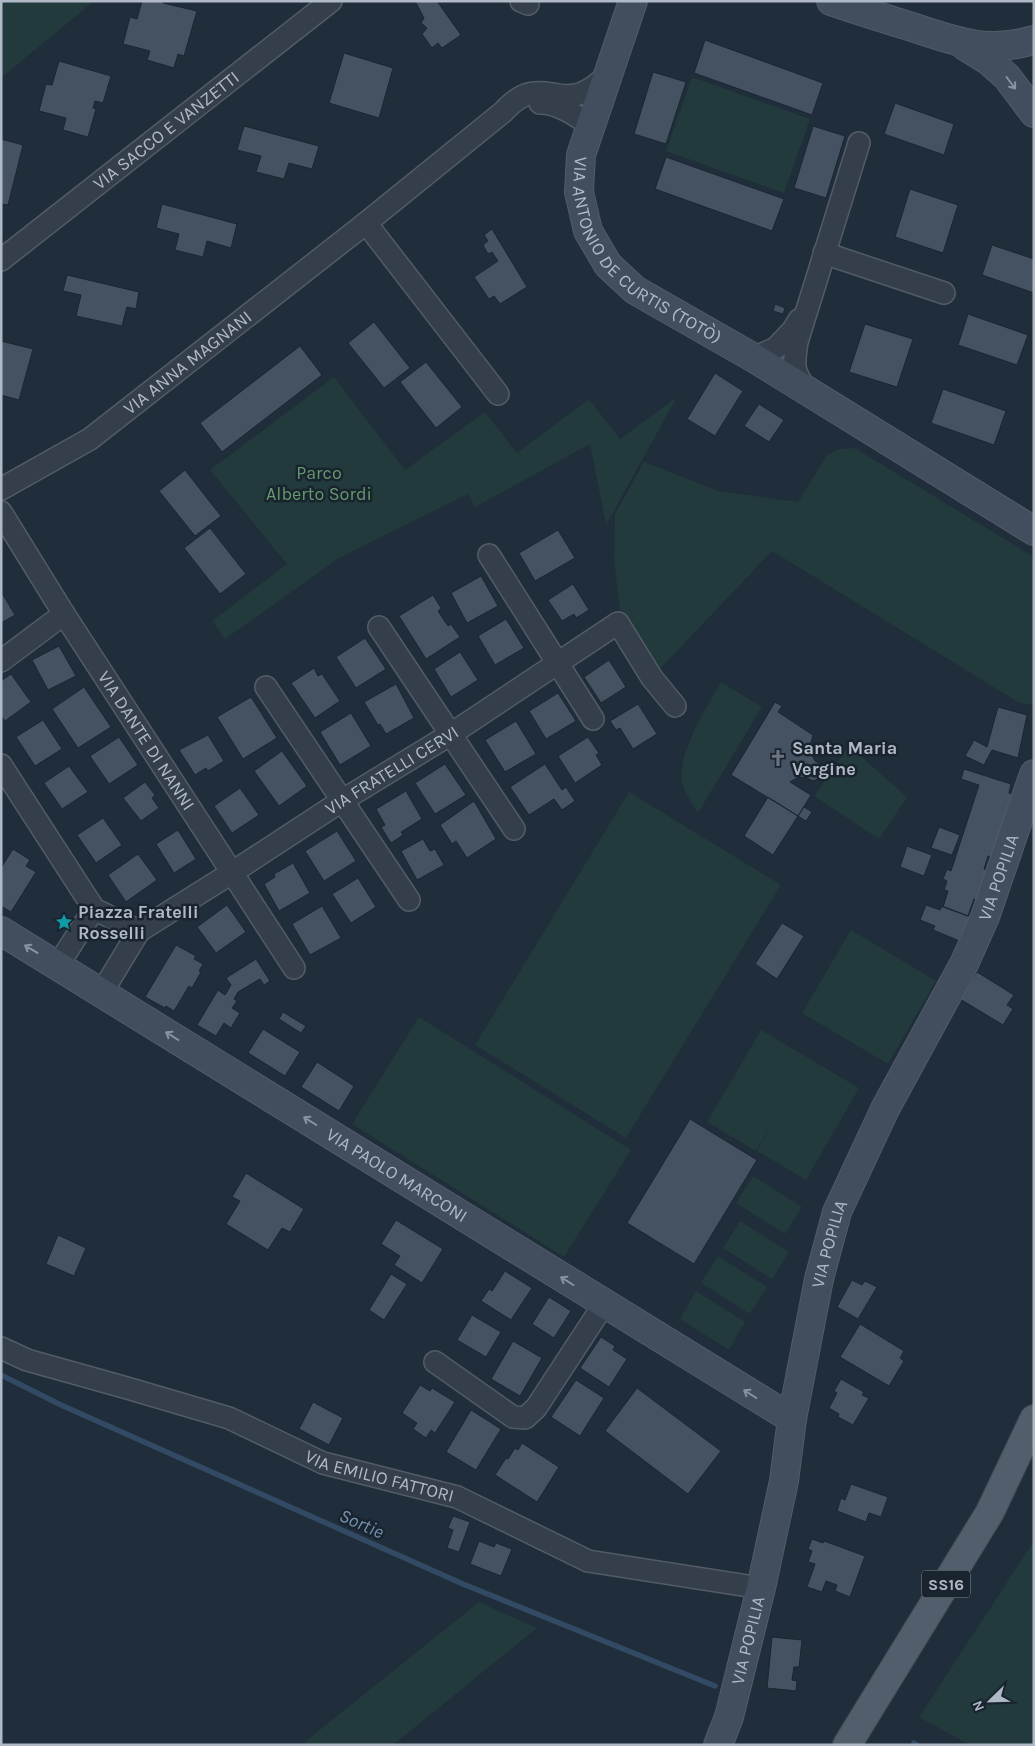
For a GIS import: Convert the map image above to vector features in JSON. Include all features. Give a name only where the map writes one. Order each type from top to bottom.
[{"type":"main road","name":"SS16","points":[[847,1745],[990,1512],[1034,1419]]},
{"type":"street","name":"VIA SACCO E VANZETTI","points":[[1,260],[331,1]]},
{"type":"street","name":"VIA ANTONIO DE CURTIS (TOTÒ)","points":[[633,1],[581,155],[579,192],[588,231],[608,265],[635,290],[762,363],[1034,531]]},
{"type":"street","points":[[832,1],[959,43],[990,47],[1014,46],[1034,40]]},
{"type":"street","points":[[959,43],[989,60],[1007,76],[1034,113]]},
{"type":"street","name":"VIA ANNA MAGNANI","points":[[1,489],[90,439],[366,223],[504,112],[516,99],[532,92],[575,96],[587,92],[608,75]]},
{"type":"street","name":"VIA ANNA MAGNANI","points":[[504,112],[525,104],[549,103],[572,113],[590,125]]},
{"type":"street","points":[[809,393],[797,376],[794,363],[797,342],[859,143]]},
{"type":"street","points":[[366,223],[498,394]]},
{"type":"street","points":[[824,253],[944,293]]},
{"type":"street","points":[[762,363],[795,327],[806,310]]},
{"type":"street","points":[[762,363],[784,357],[797,342]]},
{"type":"street","name":"VIA DANTE DI NANNI","points":[[1,512],[64,614],[294,968]]},
{"type":"street","points":[[489,555],[593,719]]},
{"type":"street","points":[[1,660],[64,614]]},
{"type":"street","name":"VIA FRATELLI CERVI","points":[[102,992],[139,931],[343,800],[451,734],[618,623],[652,678],[675,706]]},
{"type":"street","points":[[379,626],[514,829]]},
{"type":"street","points":[[266,687],[408,900]]},
{"type":"street","points":[[1,766],[94,909],[139,931]]},
{"type":"street","name":"VIA POPILIA","points":[[718,1745],[728,1717],[761,1588],[784,1481],[792,1419],[819,1279],[836,1212],[884,1109],[964,964],[988,910],[1034,776]]},
{"type":"street","points":[[58,965],[94,909]]},
{"type":"street","name":"VIA PAOLO MARCONI","points":[[1,931],[792,1419]]},
{"type":"street","points":[[436,1362],[513,1416],[525,1418],[536,1408],[604,1304]]},
{"type":"street","name":"VIA EMILIO FATTORI","points":[[1,1348],[27,1360],[229,1418],[323,1463],[457,1497],[588,1561],[761,1588]]},
{"type":"green space","points":[[1,1],[94,1],[1,78]]},
{"type":"green space","points":[[692,77],[810,119],[784,193],[666,151]]},
{"type":"green space","name":"Parco Alberto Sordi","points":[[334,377],[405,470],[485,412],[517,453],[589,399],[620,439],[677,397],[606,525],[590,444],[475,507],[468,494],[339,558],[225,639],[212,621],[287,564],[210,470]]},
{"type":"green space","points":[[855,448],[1034,557],[1034,703],[1028,705],[1018,702],[772,551],[658,671],[620,611],[614,560],[615,514],[644,462],[718,491],[798,502],[827,455],[840,449]]},
{"type":"green space","points":[[721,682],[762,707],[698,813],[684,790],[682,770],[684,758],[694,731]]},
{"type":"green space","points":[[849,746],[907,797],[879,839],[814,796]]},
{"type":"green space","points":[[629,792],[781,885],[626,1138],[475,1045]]},
{"type":"green space","points":[[851,930],[936,981],[888,1064],[802,1013]]},
{"type":"green space","points":[[419,1017],[631,1150],[564,1257],[352,1124]]},
{"type":"green space","points":[[761,1030],[859,1088],[806,1180],[757,1151],[778,1115],[756,1151],[707,1122]]},
{"type":"green space","points":[[753,1176],[802,1207],[785,1234],[736,1203]]},
{"type":"green space","points":[[740,1221],[789,1252],[772,1279],[723,1248]]},
{"type":"green space","points":[[718,1256],[767,1287],[750,1314],[701,1283]]},
{"type":"green space","points":[[696,1291],[745,1322],[729,1350],[680,1319]]},
{"type":"green space","points":[[1034,1541],[1034,1745],[970,1745],[919,1717]]},
{"type":"green space","points":[[479,1602],[537,1628],[393,1745],[301,1745]]},
{"type":"building","points":[[142,1],[163,1],[163,3],[197,11],[184,56],[178,54],[174,68],[147,60],[150,51],[123,44],[130,17],[137,19]]},
{"type":"building","points":[[415,1],[437,1],[461,35],[442,48],[438,43],[432,48],[422,34],[427,28],[421,23],[424,18]]},
{"type":"building","points":[[705,40],[823,83],[812,115],[694,73]]},
{"type":"building","points":[[344,53],[393,68],[379,118],[329,103]]},
{"type":"building","points":[[59,61],[111,76],[103,103],[95,101],[93,108],[96,109],[88,137],[63,130],[66,118],[39,111],[46,84],[52,85]]},
{"type":"building","points":[[653,72],[686,82],[666,144],[634,134]]},
{"type":"building","points":[[895,103],[954,124],[944,155],[884,134]]},
{"type":"building","points":[[244,126],[319,146],[312,169],[289,163],[284,179],[256,172],[261,156],[237,150]]},
{"type":"building","points":[[813,126],[845,136],[826,198],[794,188]]},
{"type":"building","points":[[1,139],[23,145],[8,205],[1,204]]},
{"type":"building","points":[[666,157],[784,199],[772,231],[655,189]]},
{"type":"building","points":[[910,189],[958,205],[943,253],[895,237]]},
{"type":"building","points":[[162,204],[237,224],[231,248],[207,241],[203,257],[175,250],[179,234],[156,228]]},
{"type":"building","points":[[492,229],[527,287],[500,304],[494,296],[489,299],[474,277],[498,261],[492,252],[488,254],[483,245],[488,241],[484,235]]},
{"type":"building","points":[[992,245],[1034,259],[1034,293],[982,275]]},
{"type":"building","points":[[67,275],[139,292],[136,309],[127,307],[122,326],[76,316],[81,295],[63,291]]},
{"type":"building","points":[[775,304],[785,308],[783,314],[773,311]]},
{"type":"building","points":[[968,314],[1028,335],[1017,365],[958,345]]},
{"type":"building","points":[[374,322],[410,368],[384,388],[348,343]]},
{"type":"building","points":[[865,324],[913,339],[897,387],[849,372]]},
{"type":"building","points":[[1,341],[33,349],[19,400],[1,395]]},
{"type":"building","points":[[300,346],[322,375],[222,452],[200,423]]},
{"type":"building","points":[[426,362],[462,407],[436,428],[400,382]]},
{"type":"building","points":[[715,373],[743,391],[715,436],[687,419]]},
{"type":"building","points":[[943,389],[1006,411],[994,445],[931,423]]},
{"type":"building","points":[[759,404],[784,420],[769,442],[744,426]]},
{"type":"building","points":[[185,470],[221,516],[195,536],[159,491]]},
{"type":"building","points":[[210,528],[246,574],[220,594],[184,548]]},
{"type":"building","points":[[558,530],[575,558],[535,581],[519,553]]},
{"type":"building","points":[[481,576],[498,606],[467,623],[451,593]]},
{"type":"building","points":[[573,584],[589,610],[576,618],[574,614],[562,621],[548,600]]},
{"type":"building","points":[[1,594],[15,615],[1,623]]},
{"type":"building","points":[[433,595],[441,608],[438,611],[448,626],[451,624],[460,637],[426,659],[399,616]]},
{"type":"building","points":[[506,619],[524,648],[495,665],[478,636]]},
{"type":"building","points":[[365,638],[386,669],[356,688],[336,657]]},
{"type":"building","points":[[59,646],[76,676],[48,690],[32,660]]},
{"type":"building","points":[[460,652],[478,680],[451,697],[434,669]]},
{"type":"building","points":[[609,660],[626,687],[601,703],[584,677]]},
{"type":"building","points":[[314,668],[318,676],[322,674],[340,701],[315,718],[291,683]]},
{"type":"building","points":[[11,674],[31,702],[5,721],[1,716],[1,681]]},
{"type":"building","points":[[396,684],[414,718],[386,734],[364,702]]},
{"type":"building","points":[[84,687],[111,727],[78,748],[52,709]]},
{"type":"building","points":[[558,693],[576,721],[546,739],[529,711]]},
{"type":"building","points":[[251,697],[277,738],[243,759],[217,717]]},
{"type":"building","name":"Santa Maria Vergine","points":[[775,702],[782,706],[778,712],[813,735],[811,743],[812,755],[815,761],[821,764],[823,772],[818,779],[813,781],[805,777],[797,778],[790,782],[811,795],[798,816],[731,775]]},
{"type":"building","points":[[638,704],[657,734],[633,749],[620,728],[616,730],[610,721]]},
{"type":"building","points":[[998,707],[1027,715],[1018,758],[992,750],[984,765],[965,756],[974,740],[987,747]]},
{"type":"building","points":[[351,713],[371,746],[340,765],[320,732]]},
{"type":"building","points":[[43,720],[62,749],[35,766],[16,737]]},
{"type":"building","points":[[516,721],[536,754],[505,772],[485,740]]},
{"type":"building","points":[[208,735],[224,761],[208,771],[206,768],[195,775],[179,750]]},
{"type":"building","points":[[119,737],[138,765],[109,784],[90,756]]},
{"type":"building","points":[[588,737],[599,753],[596,755],[602,765],[575,783],[558,756]]},
{"type":"building","points":[[282,751],[307,786],[279,806],[254,771]]},
{"type":"building","points":[[445,764],[466,795],[435,814],[415,783]]},
{"type":"building","points":[[545,764],[562,790],[566,787],[575,801],[562,810],[554,799],[529,815],[510,787]]},
{"type":"building","points":[[69,766],[88,792],[62,809],[44,783]]},
{"type":"building","points":[[964,769],[1011,784],[1009,793],[1012,794],[992,857],[988,856],[984,869],[990,871],[980,901],[974,899],[968,916],[943,907],[948,891],[944,890],[947,881],[943,879],[947,869],[951,871],[979,785],[961,779]]},
{"type":"building","points":[[145,782],[155,795],[152,798],[159,808],[141,821],[123,798]]},
{"type":"building","points":[[240,788],[259,815],[232,833],[214,806]]},
{"type":"building","points":[[406,791],[422,819],[401,832],[403,835],[391,843],[381,827],[385,825],[376,809]]},
{"type":"building","points":[[768,797],[798,816],[773,855],[744,836]]},
{"type":"building","points":[[474,801],[496,839],[467,858],[456,841],[452,844],[440,825]]},
{"type":"building","points":[[804,807],[812,812],[806,821],[798,816]]},
{"type":"building","points":[[103,818],[122,845],[96,863],[77,835]]},
{"type":"building","points":[[939,827],[960,835],[952,855],[931,848]]},
{"type":"building","points":[[178,830],[196,859],[174,873],[156,844]]},
{"type":"building","points":[[337,831],[356,861],[324,881],[305,851]]},
{"type":"building","points":[[423,839],[430,851],[435,849],[444,865],[417,880],[401,851]]},
{"type":"building","points":[[907,846],[932,855],[924,876],[900,867]]},
{"type":"building","points":[[13,849],[30,860],[26,866],[36,872],[11,912],[1,906],[1,868]]},
{"type":"building","points":[[138,854],[157,880],[126,902],[108,875]]},
{"type":"building","points":[[293,863],[310,893],[279,911],[264,884],[275,877],[274,874]]},
{"type":"building","points":[[358,878],[376,907],[351,923],[332,894]]},
{"type":"building","points":[[227,905],[246,932],[216,953],[197,927]]},
{"type":"building","points":[[926,905],[940,910],[942,906],[971,917],[962,942],[933,930],[935,926],[920,920]]},
{"type":"building","points":[[322,906],[341,938],[310,955],[292,924]]},
{"type":"building","points":[[782,923],[804,936],[777,979],[755,964]]},
{"type":"building","points":[[176,945],[196,956],[194,959],[203,964],[199,971],[201,972],[192,988],[189,986],[174,1011],[145,997]]},
{"type":"building","points":[[256,959],[270,981],[264,985],[260,979],[238,992],[234,999],[237,1001],[232,1008],[240,1013],[231,1028],[224,1023],[216,1036],[197,1025],[218,990],[225,995],[231,985],[226,978]]},
{"type":"building","points":[[977,972],[1014,995],[1007,1005],[1013,1009],[1003,1025],[960,999]]},
{"type":"building","points":[[283,1012],[306,1026],[301,1033],[279,1019]]},
{"type":"building","points":[[263,1029],[300,1052],[285,1076],[248,1053]]},
{"type":"building","points":[[317,1062],[354,1086],[339,1111],[301,1087]]},
{"type":"building","points":[[690,1119],[757,1160],[694,1264],[627,1223]]},
{"type":"building","points":[[246,1173],[304,1209],[290,1232],[282,1228],[268,1250],[226,1224],[240,1201],[232,1197]]},
{"type":"building","points":[[396,1220],[443,1249],[422,1283],[394,1265],[400,1256],[381,1244]]},
{"type":"building","points":[[58,1235],[86,1248],[74,1276],[46,1264]]},
{"type":"building","points":[[505,1271],[532,1288],[511,1320],[481,1301],[489,1289],[492,1291]]},
{"type":"building","points":[[391,1274],[407,1284],[384,1320],[369,1310]]},
{"type":"building","points":[[852,1280],[862,1285],[865,1281],[877,1287],[858,1319],[837,1307]]},
{"type":"building","points":[[549,1297],[571,1311],[554,1338],[532,1324]]},
{"type":"building","points":[[472,1315],[501,1332],[486,1357],[457,1340]]},
{"type":"building","points":[[860,1324],[904,1351],[900,1358],[904,1361],[889,1386],[840,1357]]},
{"type":"building","points":[[601,1337],[615,1346],[613,1350],[627,1359],[609,1387],[580,1368]]},
{"type":"building","points":[[513,1341],[542,1358],[520,1396],[491,1379]]},
{"type":"building","points":[[841,1379],[864,1392],[862,1395],[869,1398],[853,1425],[838,1417],[839,1414],[829,1408],[837,1393],[834,1391]]},
{"type":"building","points":[[576,1380],[604,1398],[580,1436],[551,1417]]},
{"type":"building","points":[[420,1385],[430,1391],[432,1388],[455,1402],[435,1433],[431,1430],[426,1438],[413,1429],[417,1423],[402,1413]]},
{"type":"building","points":[[637,1388],[721,1451],[688,1494],[605,1431]]},
{"type":"building","points":[[313,1402],[343,1418],[329,1445],[299,1429]]},
{"type":"building","points":[[471,1410],[501,1429],[476,1470],[446,1452]]},
{"type":"building","points":[[522,1443],[559,1467],[537,1502],[495,1475],[506,1458],[508,1459],[515,1448],[518,1450]]},
{"type":"building","points":[[851,1484],[888,1497],[881,1517],[869,1513],[866,1522],[837,1511],[841,1498],[845,1500]]},
{"type":"building","points":[[453,1516],[470,1522],[459,1552],[447,1548],[453,1530],[448,1528]]},
{"type":"building","points":[[812,1539],[823,1543],[824,1541],[865,1556],[850,1597],[835,1591],[837,1585],[826,1581],[822,1592],[807,1587],[815,1564],[808,1562],[812,1551],[808,1549]]},
{"type":"building","points":[[479,1541],[494,1547],[496,1543],[512,1549],[501,1576],[470,1564]]},
{"type":"building","points":[[772,1637],[802,1640],[799,1667],[794,1667],[792,1680],[797,1681],[796,1691],[767,1688]]},
{"type":"waterway","name":"Sortie","points":[[1,1375],[61,1405],[463,1584],[715,1686]]},
{"type":"place","name":"Santa Maria Vergine","points":[[778,758]]},
{"type":"place","name":"Piazza Fratelli Rosselli","points":[[64,922]]}]
